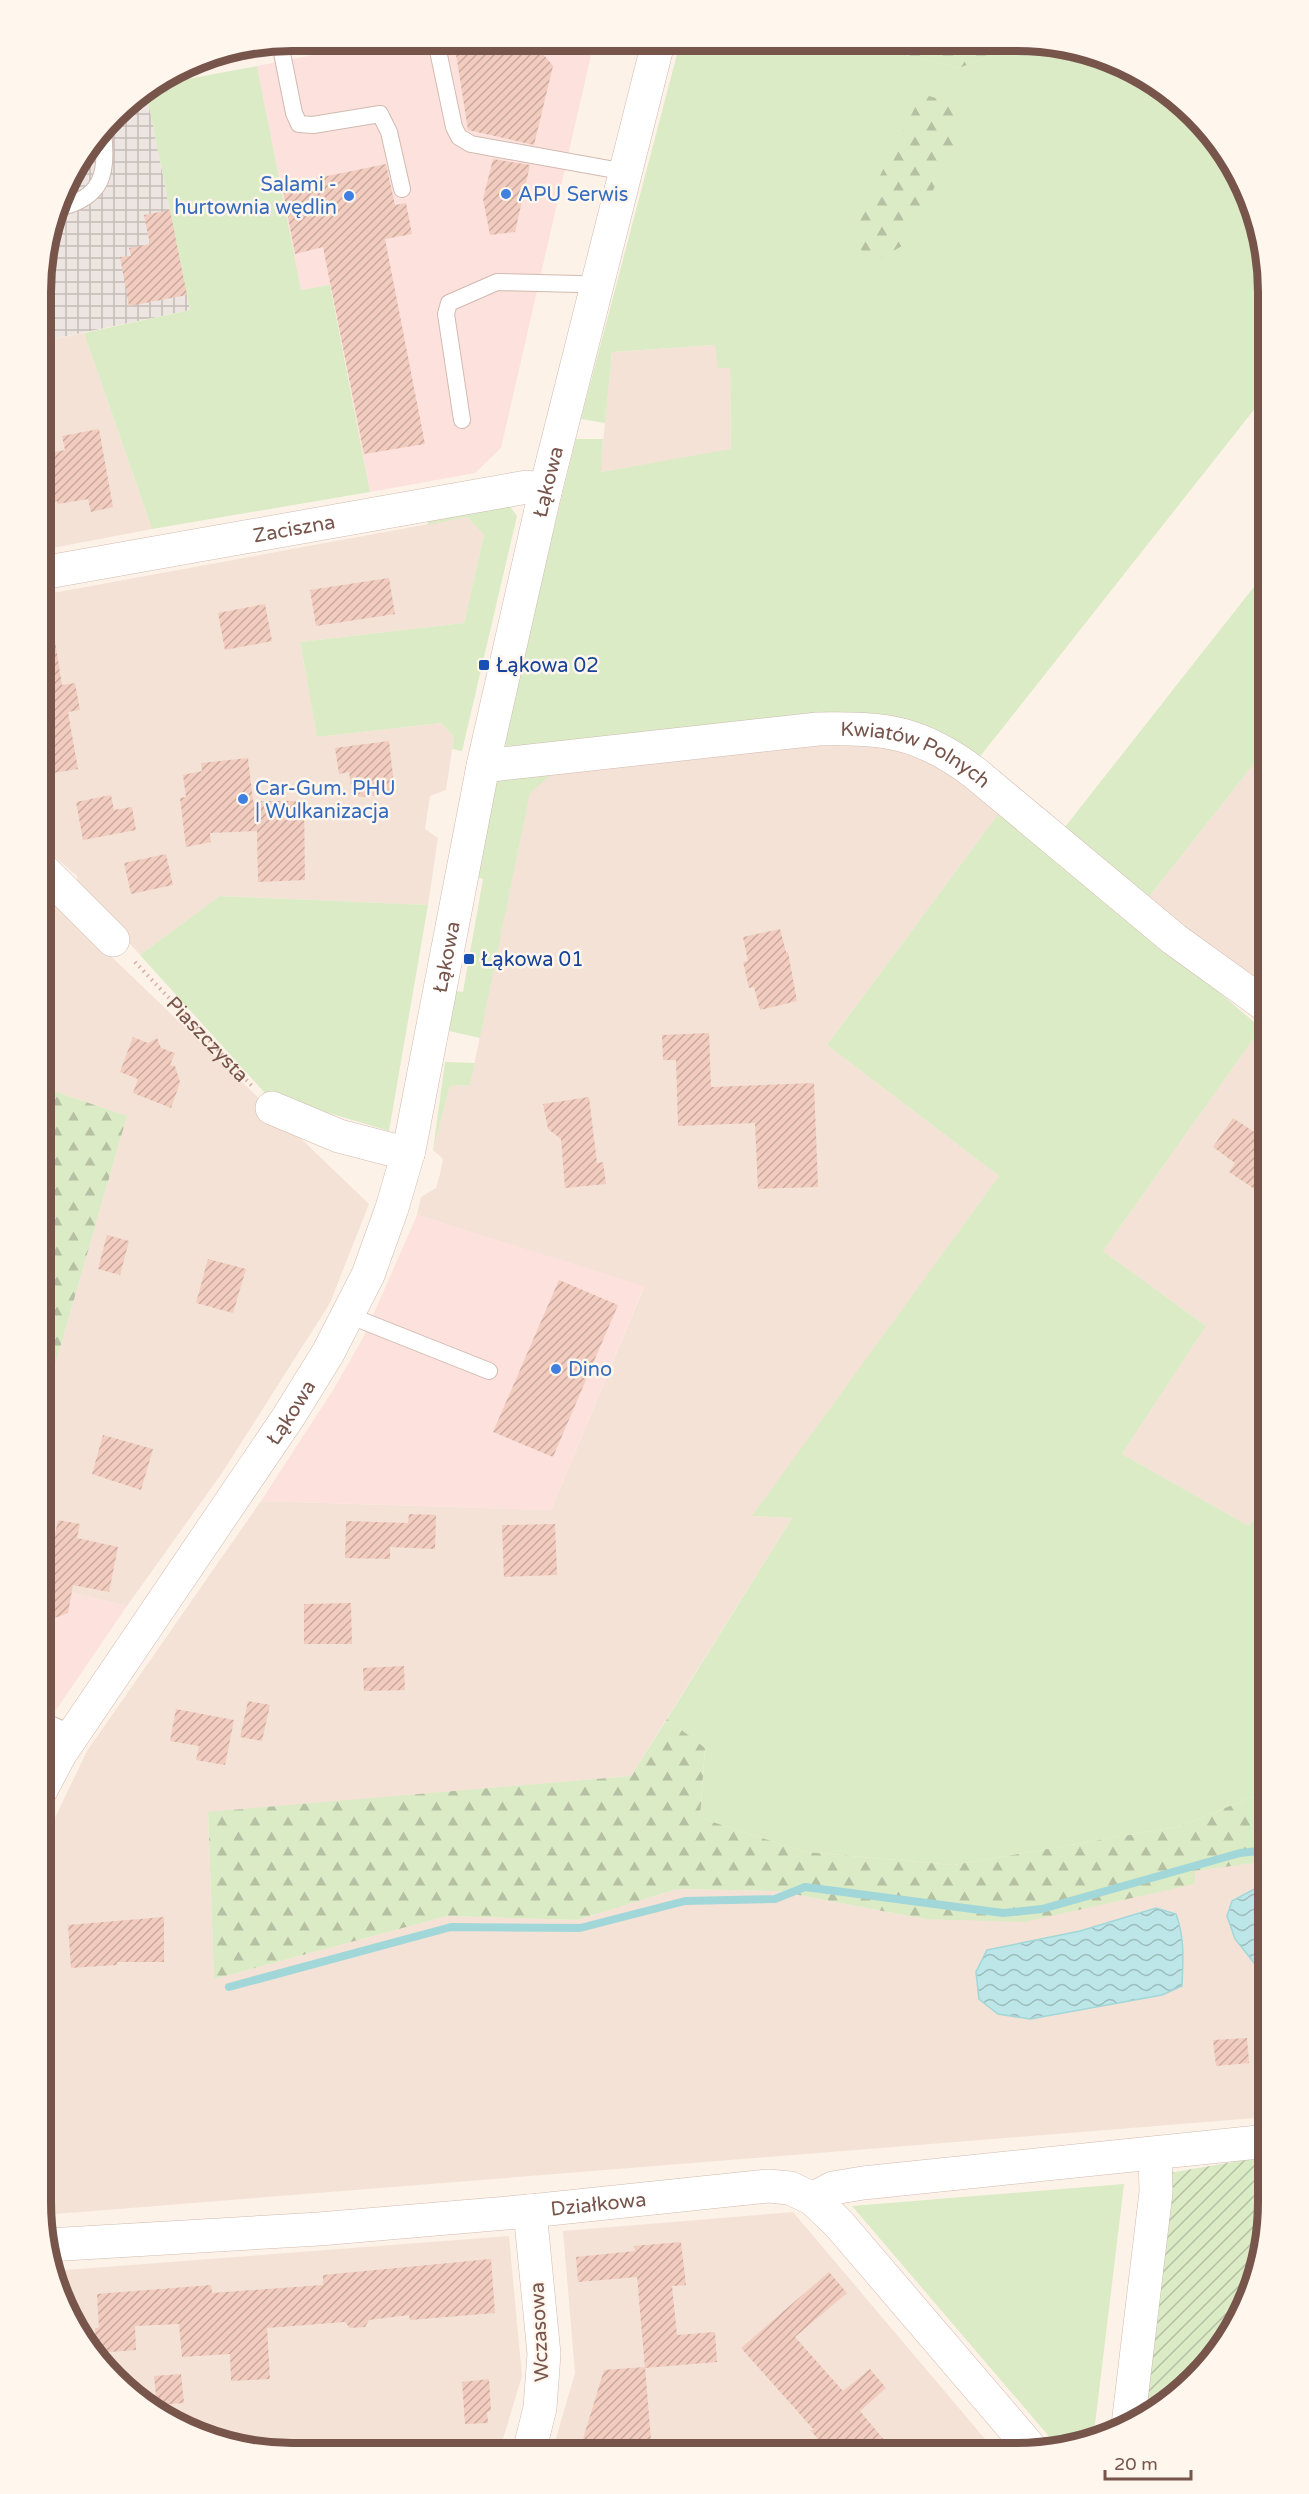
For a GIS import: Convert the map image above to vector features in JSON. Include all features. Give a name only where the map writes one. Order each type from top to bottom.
[{"type":"street","name":"Łąkowa","points":[[51,1772],[73,1734],[289,1416],[348,1315],[368,1275],[408,1154],[483,766],[545,492],[656,51]]},
{"type":"street","name":"Zaciszna","points":[[51,571],[527,487],[545,492]]},
{"type":"street","name":"Kwiatów Polnych","points":[[483,766],[818,729],[870,728],[919,739],[948,753],[975,773],[1174,939],[1258,1000]]},
{"type":"street","points":[[51,878],[113,940]]},
{"type":"street","points":[[272,1108],[339,1136],[408,1154]]},
{"type":"street","points":[[813,2199],[833,2188],[1258,2142]]},
{"type":"street","points":[[1129,2415],[1156,2192],[1155,2154]]},
{"type":"street","name":"Działkowa","points":[[55,2245],[319,2229],[530,2211],[768,2186],[790,2188],[813,2199],[839,2224],[1026,2442]]},
{"type":"street","name":"Wczasowa","points":[[530,2211],[544,2354],[540,2408],[532,2443]]},
{"type":"lane","points":[[438,51],[454,127],[459,137],[471,144],[626,172]]},
{"type":"lane","points":[[282,52],[294,113],[299,124],[380,114],[388,132],[402,189]]},
{"type":"lane","points":[[68,203],[95,190],[105,173],[103,142]]},
{"type":"lane","points":[[462,420],[446,314],[449,303],[497,282],[579,284],[596,289]]},
{"type":"lane","points":[[348,1315],[489,1371]]},
{"type":"lane","points":[[51,1724],[73,1734]]},
{"type":"path","name":"Piaszczysta","points":[[113,940],[272,1108]]},
{"type":"shaded area","points":[[334,51],[592,51],[501,448],[475,473],[370,492],[331,285],[301,290],[257,66]]},
{"type":"shaded area","points":[[148,99],[190,310],[51,339],[53,261],[59,230],[69,200],[83,172],[101,145],[133,111]]},
{"type":"shaded area","points":[[84,333],[152,529],[51,548],[51,339]]},
{"type":"shaded area","points":[[715,345],[730,368],[731,450],[600,472],[612,352]]},
{"type":"shaded area","points":[[467,517],[484,535],[464,623],[300,642],[317,737],[441,723],[454,737],[446,790],[430,796],[425,829],[438,838],[428,905],[221,896],[140,955],[77,886],[77,876],[51,854],[51,593]]},
{"type":"shaded area","points":[[857,738],[913,750],[1002,809],[827,1045],[999,1176],[753,1516],[792,1518],[631,1776],[208,1813],[214,1979],[447,1916],[577,1920],[677,1889],[778,1891],[924,1919],[1195,1883],[1195,1871],[1258,1861],[1258,2118],[52,2214],[51,1826],[87,1751],[261,1501],[551,1510],[644,1287],[417,1215],[421,1197],[436,1188],[440,1174],[443,1159],[433,1150],[450,1086],[470,1085],[530,792],[558,769]]},
{"type":"shaded area","points":[[1258,759],[1258,983],[1148,898]]},
{"type":"shaded area","points":[[51,899],[369,1204],[330,1303],[222,1473],[127,1606],[51,1587],[51,1379],[127,1116],[51,1090]]},
{"type":"shaded area","points":[[1258,1032],[1258,1513],[1249,1526],[1122,1454],[1206,1326],[1103,1251]]},
{"type":"shaded area","points":[[417,1215],[644,1286],[551,1510],[261,1501],[333,1390],[364,1336]]},
{"type":"shaded area","points":[[51,1587],[127,1606],[51,1717]]},
{"type":"shaded area","points":[[793,2212],[988,2443],[555,2443],[575,2373],[563,2231]]},
{"type":"shaded area","points":[[509,2236],[522,2376],[502,2443],[292,2443],[245,2438],[200,2425],[172,2411],[145,2393],[111,2361],[83,2322],[69,2294],[61,2270]]},
{"type":"green space","points":[[678,51],[902,51],[902,54],[959,68],[1004,51],[1048,53],[1079,59],[1109,69],[1137,83],[1164,101],[1198,133],[1226,172],[1240,200],[1250,230],[1256,261],[1258,292],[1258,405],[978,759],[929,731],[507,748],[502,739],[576,439],[603,439],[601,472],[731,449],[730,368],[718,368],[715,345],[612,352],[605,423],[581,419]]},
{"type":"green space","points":[[902,51],[1004,51],[959,68],[902,54]]},
{"type":"green space","points":[[257,66],[301,290],[330,285],[370,492],[152,529],[84,333],[190,310],[148,99],[176,81]]},
{"type":"green space","points":[[922,94],[957,104],[958,145],[902,246],[868,265],[852,230]]},
{"type":"green space","points":[[509,505],[517,516],[462,751],[452,749],[454,737],[441,723],[317,737],[300,642],[464,623],[484,535],[467,517],[427,525],[431,515]]},
{"type":"green space","points":[[1258,582],[1258,759],[1148,898],[1061,832]]},
{"type":"green space","points":[[558,769],[530,793],[480,1038],[449,1031],[456,991],[463,992],[483,879],[477,877],[496,780]]},
{"type":"green space","points":[[1002,809],[1258,1025],[1258,1032],[1103,1251],[1206,1326],[1122,1454],[1249,1526],[1258,1513],[1258,1794],[1182,1826],[953,1865],[806,1852],[700,1818],[705,1749],[667,1719],[792,1518],[752,1516],[999,1176],[827,1045]]},
{"type":"green space","points":[[220,896],[428,905],[389,1131],[329,1113],[306,1117],[273,1102],[140,955]]},
{"type":"green space","points":[[445,1062],[475,1063],[470,1085],[450,1086],[433,1150]]},
{"type":"green space","points":[[51,1090],[127,1116],[51,1379]]},
{"type":"green space","points":[[667,1719],[705,1748],[700,1818],[806,1852],[953,1865],[1182,1826],[1258,1794],[1258,1862],[1195,1871],[1195,1884],[1024,1922],[924,1919],[778,1891],[677,1889],[577,1920],[447,1916],[214,1979],[208,1812],[631,1776]]},
{"type":"green space","points":[[1258,2158],[1256,2233],[1250,2264],[1240,2294],[1217,2336],[1198,2361],[1176,2383],[1136,2411],[1169,2173]]},
{"type":"green space","points":[[1124,2184],[1094,2430],[1052,2440],[852,2206]]},
{"type":"water","points":[[1258,1887],[1258,1965],[1235,1939],[1227,1916],[1232,1901]]},
{"type":"water","points":[[1156,1908],[1176,1914],[1179,1923],[1183,1958],[1182,1986],[1162,1995],[1030,2019],[998,2014],[979,1999],[976,1972],[987,1950],[1080,1931]]},
{"type":"building","points":[[472,51],[540,51],[553,66],[534,145],[468,130],[456,54]]},
{"type":"building","points":[[493,159],[530,165],[515,232],[490,235],[483,199]]},
{"type":"building","points":[[386,164],[395,205],[406,203],[412,234],[385,239],[425,444],[364,454],[323,247],[295,254],[281,180],[308,180]]},
{"type":"building","points":[[170,210],[187,295],[129,306],[120,257],[131,256],[129,248],[150,244],[144,215]]},
{"type":"building","points":[[99,429],[113,507],[91,512],[88,499],[58,504],[57,501],[54,502],[51,486],[51,453],[65,450],[62,436]]},
{"type":"building","points":[[389,578],[395,614],[316,626],[310,590]]},
{"type":"building","points":[[265,604],[272,641],[225,650],[218,613]]},
{"type":"building","points":[[51,641],[55,641],[62,685],[75,683],[80,710],[68,712],[78,769],[51,773]]},
{"type":"building","points":[[389,741],[395,793],[360,797],[352,792],[349,772],[339,774],[335,748]]},
{"type":"building","points":[[248,758],[253,801],[304,801],[305,880],[258,882],[257,831],[210,833],[211,842],[186,847],[180,798],[186,797],[183,775],[202,771],[201,763]]},
{"type":"building","points":[[111,795],[114,810],[132,807],[136,830],[83,840],[76,802]]},
{"type":"building","points":[[166,854],[173,885],[131,894],[124,863]]},
{"type":"building","points":[[780,929],[786,952],[788,952],[797,1001],[760,1010],[754,987],[749,988],[743,962],[748,961],[743,937]]},
{"type":"building","points":[[709,1033],[711,1087],[814,1083],[818,1187],[758,1189],[755,1123],[678,1126],[676,1060],[663,1060],[662,1035]]},
{"type":"building","points":[[133,1037],[148,1043],[157,1038],[161,1048],[175,1053],[170,1065],[175,1066],[180,1082],[171,1108],[133,1093],[138,1079],[120,1072]]},
{"type":"building","points":[[589,1097],[597,1163],[603,1162],[606,1184],[565,1188],[561,1139],[548,1129],[543,1104]]},
{"type":"building","points":[[1233,1118],[1258,1134],[1258,1191],[1229,1172],[1235,1163],[1213,1147]]},
{"type":"building","points":[[107,1235],[129,1241],[120,1275],[98,1269]]},
{"type":"building","points":[[208,1259],[246,1269],[233,1313],[196,1303]]},
{"type":"building","name":"Dino","points":[[559,1280],[618,1305],[553,1457],[493,1432]]},
{"type":"building","points":[[103,1435],[153,1449],[141,1490],[92,1474]]},
{"type":"building","points":[[409,1514],[436,1515],[435,1549],[390,1547],[390,1559],[345,1558],[346,1521],[408,1523]]},
{"type":"building","points":[[58,1520],[80,1524],[77,1538],[118,1547],[109,1592],[73,1585],[68,1613],[51,1619],[51,1555]]},
{"type":"building","points":[[555,1524],[557,1575],[504,1577],[502,1525]]},
{"type":"building","points":[[351,1603],[352,1644],[304,1644],[304,1604]]},
{"type":"building","points":[[404,1666],[405,1690],[364,1691],[363,1668]]},
{"type":"building","points":[[248,1701],[270,1705],[262,1741],[240,1737]]},
{"type":"building","points":[[176,1709],[234,1720],[225,1765],[196,1760],[199,1746],[170,1741]]},
{"type":"building","points":[[164,1917],[164,1962],[117,1962],[117,1965],[71,1968],[68,1925]]},
{"type":"building","points":[[1247,2038],[1249,2063],[1216,2066],[1213,2040]]},
{"type":"building","points":[[681,2242],[686,2285],[672,2286],[677,2335],[715,2332],[717,2362],[645,2368],[637,2277],[578,2282],[576,2257],[635,2251],[634,2246]]},
{"type":"building","points":[[491,2259],[495,2313],[410,2320],[409,2315],[369,2320],[365,2327],[350,2328],[345,2322],[267,2328],[270,2379],[231,2381],[230,2354],[182,2357],[179,2324],[135,2326],[136,2350],[104,2352],[96,2341],[95,2328],[99,2328],[97,2294],[211,2285],[212,2293],[323,2285],[323,2275]]},
{"type":"building","points":[[829,2272],[847,2293],[795,2337],[843,2391],[870,2369],[886,2388],[860,2411],[887,2443],[821,2443],[810,2430],[814,2430],[741,2348]]},
{"type":"building","points":[[645,2367],[651,2443],[582,2443],[604,2370]]},
{"type":"building","points":[[181,2374],[184,2403],[162,2405],[157,2401],[154,2376]]},
{"type":"building","points":[[489,2379],[491,2411],[487,2412],[488,2423],[465,2424],[462,2382]]},
{"type":"waterway","points":[[229,1987],[451,1927],[580,1928],[685,1901],[775,1899],[805,1887],[1003,1913],[1042,1909],[1240,1853],[1258,1851]]},
{"type":"place","name":"APU Serwis","points":[[506,194]]},
{"type":"place","name":"Salami - hurtownia wędlin","points":[[349,196]]},
{"type":"place","name":"Łąkowa 02","points":[[484,665]]},
{"type":"place","name":"Car-Gum. PHU | Wulkanizacja","points":[[243,799]]},
{"type":"place","name":"Łąkowa 01","points":[[469,959]]},
{"type":"place","name":"Dino","points":[[556,1369]]}]
